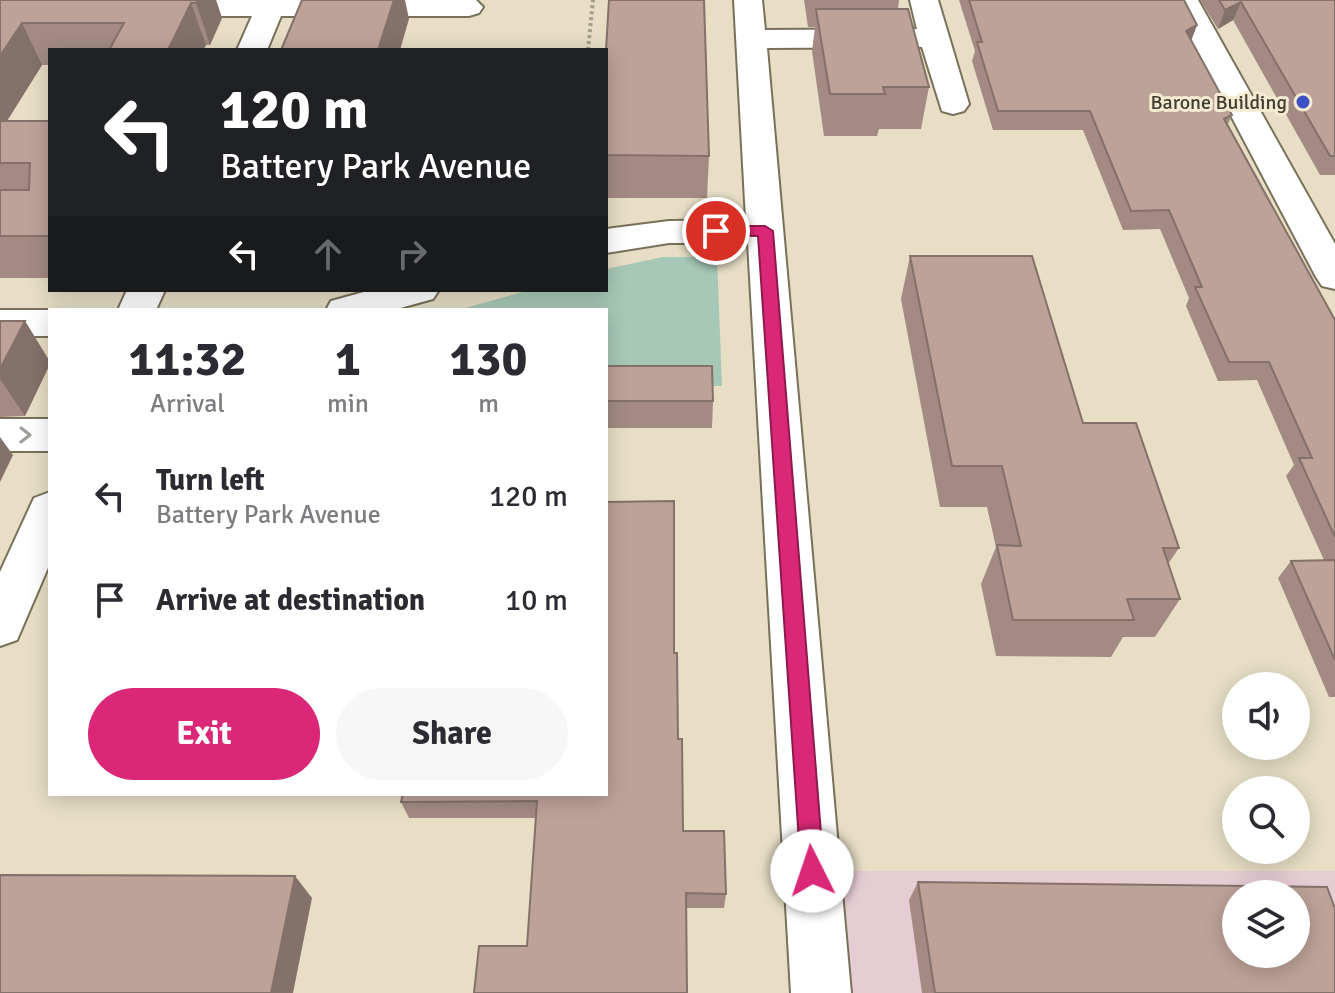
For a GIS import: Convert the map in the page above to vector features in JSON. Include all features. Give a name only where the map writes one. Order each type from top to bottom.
[{"type":"street","points":[[924,0],[953,104]]},
{"type":"street","points":[[1184,0],[1318,214],[1335,277]]},
{"type":"street","points":[[253,48],[272,4]]},
{"type":"street","points":[[132,7],[272,4],[469,7]]},
{"type":"street","points":[[821,993],[750,20],[933,38]]},
{"type":"street","points":[[608,241],[669,232],[765,231]]},
{"type":"street","points":[[352,308],[412,292]]},
{"type":"street","points":[[0,323],[48,323]]},
{"type":"street","points":[[0,435],[48,435]]},
{"type":"street","points":[[0,625],[48,515]]},
{"type":"path","points":[[588,48],[593,0]]},
{"type":"shaded area","points":[[812,871],[1335,871],[1335,993],[821,993]]},
{"type":"green space","points":[[663,257],[717,257],[722,386],[608,386],[608,308],[465,308],[523,292],[608,292],[608,269]]},
{"type":"building","points":[[0,0],[197,0],[191,3],[169,48],[110,48],[124,23],[22,23],[0,56]]},
{"type":"building","points":[[302,0],[394,0],[379,48],[282,48]]},
{"type":"building","points":[[609,0],[704,0],[709,156],[608,155],[606,48]]},
{"type":"building","points":[[969,0],[1184,0],[1197,25],[1186,31],[1232,115],[1224,119],[1335,320],[1335,537],[1299,458],[1312,458],[1269,362],[1229,362],[1195,287],[1202,287],[1169,210],[1131,211],[1090,111],[998,111],[977,42],[982,42]]},
{"type":"building","points":[[1219,0],[1335,0],[1335,156],[1330,156],[1241,2],[1225,10]]},
{"type":"building","points":[[816,9],[908,9],[929,87],[883,87],[885,94],[830,94]]},
{"type":"building","points":[[0,121],[48,121],[48,236],[0,236],[0,190],[29,190],[30,163],[0,163]]},
{"type":"building","points":[[910,256],[1032,256],[1083,423],[1136,423],[1179,548],[1163,548],[1180,599],[1127,599],[1134,620],[1013,620],[997,545],[1021,546],[1002,466],[952,466]]},
{"type":"building","points":[[0,321],[25,321],[0,369]]},
{"type":"building","points":[[608,366],[712,366],[713,401],[608,401]]},
{"type":"building","points":[[674,501],[674,653],[677,653],[678,739],[682,739],[683,831],[724,831],[726,894],[686,893],[687,993],[474,993],[479,946],[527,946],[537,801],[401,802],[402,796],[608,796],[608,502]]},
{"type":"building","points":[[1335,560],[1335,660],[1291,561]]},
{"type":"building","points":[[0,875],[295,876],[271,993],[0,993]]},
{"type":"building","points":[[918,882],[1222,886],[1222,968],[1310,968],[1310,887],[1327,887],[1335,909],[1335,993],[935,993]]},
{"type":"place","name":"Barone Building","points":[[1303,102]]},
{"type":"route","points":[[716,231],[765,231],[812,871]]}]
